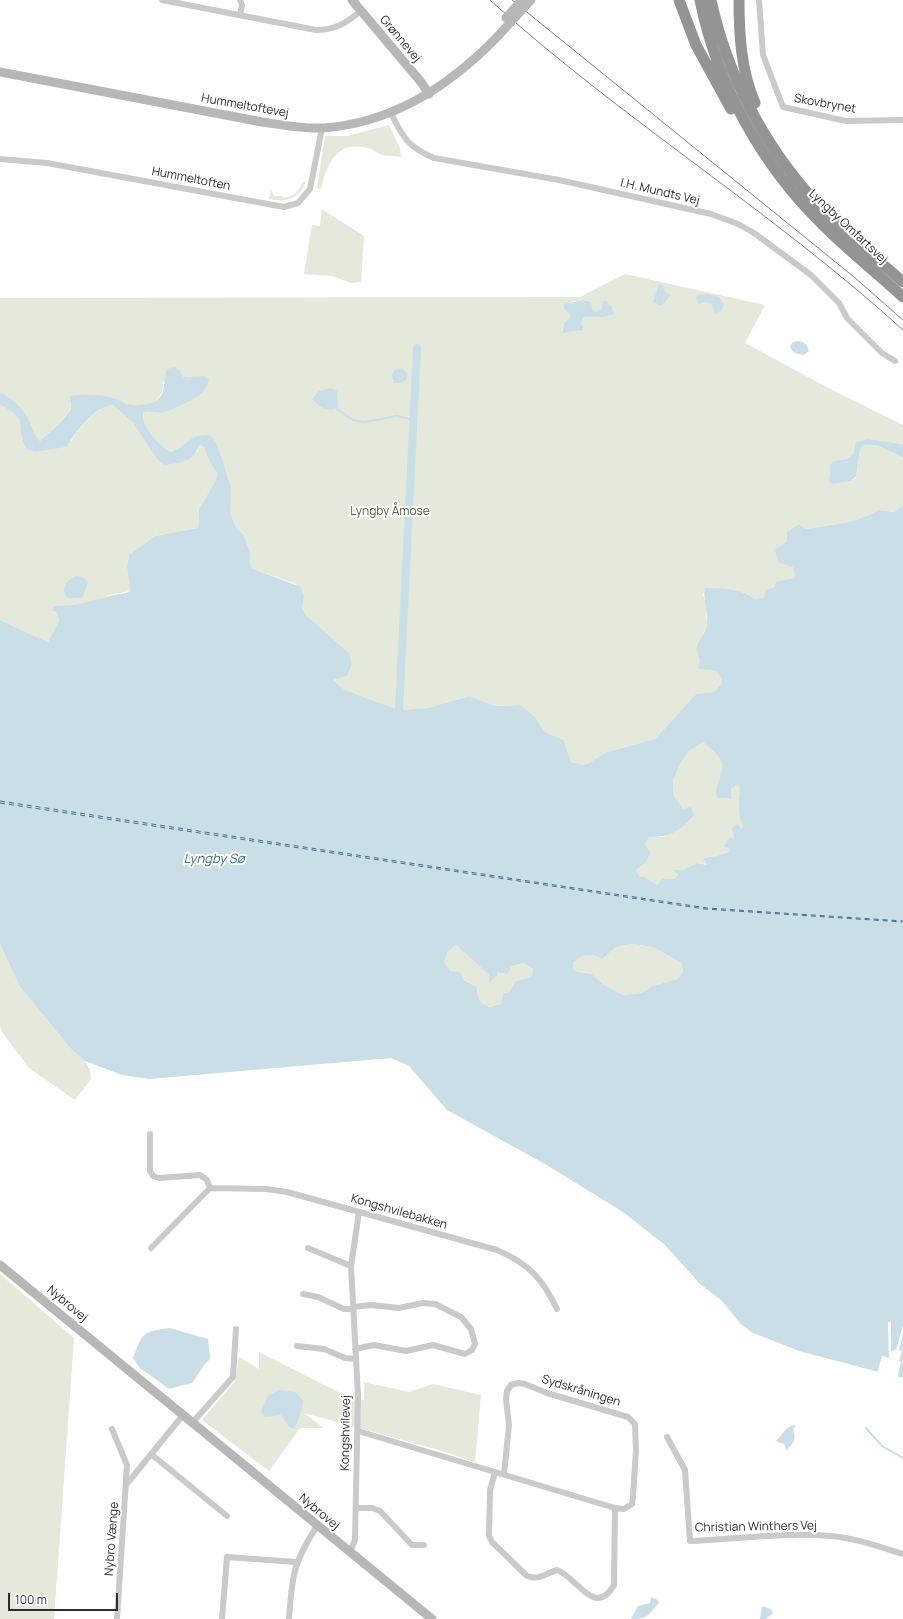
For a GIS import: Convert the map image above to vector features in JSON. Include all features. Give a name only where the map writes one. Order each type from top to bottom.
[{"type":"highway","points":[[679,0],[696,45],[729,106],[752,136]]},
{"type":"highway","name":"Lyngby Omfartsvej","points":[[700,0],[714,53],[731,95],[752,136],[790,191],[824,226],[903,297]]},
{"type":"highway","name":"Lyngby Omfartsvej","points":[[711,0],[724,49],[746,99],[773,148],[813,200],[833,220],[903,282]]},
{"type":"highway","points":[[739,0],[740,42],[744,69],[751,94],[773,148]]},
{"type":"street","points":[[162,0],[316,30],[329,30],[340,26],[361,11]]},
{"type":"street","points":[[240,0],[242,5],[240,15]]},
{"type":"street","name":"Grønnevej","points":[[352,0],[421,82],[428,94]]},
{"type":"street","name":"Hummeltoftevej","points":[[496,34],[522,0]]},
{"type":"street","name":"Hummeltoftevej","points":[[0,72],[262,122],[322,128],[354,124],[391,113],[428,94],[447,82],[531,0]]},
{"type":"street","name":"Skovbrynet","points":[[759,0],[763,54],[783,107],[846,121],[903,120]]},
{"type":"street","name":"I.H. Mundts Vej","points":[[391,113],[405,140],[417,151],[434,158],[559,180],[711,214],[738,224],[754,233],[811,275],[839,302],[847,318],[882,353],[895,361]]},
{"type":"street","name":"Hummeltoften","points":[[0,159],[47,163],[284,207],[298,203],[310,189],[322,128]]},
{"type":"street","points":[[150,1134],[150,1171],[153,1176],[159,1178],[200,1175],[207,1180],[210,1188],[151,1248]]},
{"type":"street","name":"Kongshvilebakken","points":[[210,1188],[281,1191],[497,1250],[514,1258],[537,1276],[547,1289],[557,1309]]},
{"type":"street","name":"Kongshvilevej","points":[[350,1552],[355,1540],[358,1431],[351,1266],[359,1212]]},
{"type":"street","points":[[308,1248],[351,1266]]},
{"type":"street","name":"Nybrovej","points":[[0,1265],[432,1619]]},
{"type":"street","points":[[303,1294],[318,1297],[344,1309],[371,1305],[399,1308],[423,1303],[435,1304],[461,1317],[471,1329],[475,1341],[472,1350],[465,1354],[435,1345],[406,1351],[374,1345],[355,1349]]},
{"type":"street","points":[[192,1422],[233,1376],[236,1329]]},
{"type":"street","points":[[297,1346],[324,1349],[344,1358],[356,1359]]},
{"type":"street","name":"Sydskråningen","points":[[504,1474],[509,1425],[506,1399],[507,1391],[511,1385],[518,1382],[547,1393],[628,1417],[632,1420],[636,1428],[632,1504],[624,1509],[615,1508]]},
{"type":"street","points":[[126,1484],[183,1415]]},
{"type":"street","name":"Nybro Vænge","points":[[112,1429],[124,1456],[126,1465],[117,1619]]},
{"type":"street","points":[[358,1431],[504,1474],[615,1508],[614,1585],[610,1592],[604,1596],[595,1598],[586,1595],[563,1572],[557,1570],[541,1578],[534,1579],[527,1576],[492,1542],[489,1531],[490,1490],[495,1472]]},
{"type":"street","name":"Christian Winthers Vej","points":[[667,1437],[685,1470],[690,1540],[804,1535],[832,1536],[857,1540],[903,1554]]},
{"type":"street","points":[[151,1454],[227,1516]]},
{"type":"street","points":[[356,1508],[372,1508],[380,1511],[412,1545],[424,1545]]},
{"type":"street","points":[[289,1619],[292,1578],[296,1562],[317,1526]]},
{"type":"street","points":[[222,1619],[227,1557],[296,1562]]},
{"type":"green space","points":[[389,125],[400,148],[401,157],[382,155],[372,149],[357,146],[348,148],[335,156],[326,171],[321,189],[317,188],[325,136],[347,136]]},
{"type":"green space","points":[[303,182],[306,182],[296,196],[286,200],[269,199],[271,189],[274,196],[282,196],[284,198],[296,193]]},
{"type":"green space","points":[[322,209],[364,236],[361,282],[351,283],[332,276],[304,274],[312,225],[320,226]]},
{"type":"green space","name":"Lyngby Åmose","points":[[625,274],[765,305],[745,343],[834,391],[903,425],[903,444],[868,439],[856,444],[853,454],[847,459],[833,461],[830,465],[829,482],[833,484],[851,481],[856,478],[860,450],[863,445],[877,445],[903,458],[903,505],[894,512],[879,510],[849,522],[806,529],[799,524],[794,528],[793,567],[795,578],[775,587],[764,597],[755,599],[747,594],[703,593],[707,625],[703,634],[699,669],[716,671],[722,679],[722,683],[714,692],[696,694],[655,739],[607,752],[585,765],[571,762],[564,740],[545,732],[536,718],[521,705],[495,706],[470,696],[427,708],[399,710],[345,690],[333,680],[347,676],[349,653],[306,615],[302,608],[304,597],[296,584],[251,568],[250,553],[244,535],[237,529],[230,513],[229,479],[216,442],[183,446],[171,452],[152,436],[145,424],[143,413],[148,410],[167,410],[195,398],[191,376],[163,382],[161,394],[154,402],[149,404],[131,406],[117,399],[108,397],[79,395],[70,403],[71,408],[60,423],[40,441],[15,402],[9,397],[0,393],[0,298],[580,297]],"holes":[[[583,300],[591,302],[593,310],[596,312],[602,308],[603,317],[584,317],[581,323],[584,330],[562,332],[564,323],[571,316],[564,309],[570,302]]]},
{"type":"green space","points":[[0,405],[10,411],[19,420],[21,434],[26,448],[71,441],[79,429],[94,413],[100,409],[113,405],[133,423],[157,459],[197,452],[200,445],[204,447],[209,461],[217,473],[216,480],[199,509],[198,528],[155,536],[129,555],[127,567],[130,591],[109,595],[93,602],[67,606],[54,606],[59,620],[48,642],[0,620]]},
{"type":"green space","points":[[703,742],[720,758],[721,761],[722,770],[716,788],[717,798],[732,799],[731,789],[739,782],[739,814],[743,826],[734,835],[732,850],[716,856],[704,858],[708,865],[697,863],[683,870],[675,870],[678,875],[674,879],[662,879],[657,885],[645,877],[640,877],[636,870],[645,863],[645,845],[649,837],[664,837],[683,809],[673,794],[673,781],[680,764],[689,751]]},
{"type":"green space","points":[[0,944],[20,987],[71,1049],[85,1061],[90,1070],[91,1079],[75,1100],[29,1068],[2,1032],[0,1025]]},
{"type":"green space","points":[[632,944],[653,947],[681,963],[683,972],[677,979],[653,986],[641,993],[623,995],[603,984],[592,974],[574,971],[573,963],[583,954],[593,955],[602,959],[616,947]]},
{"type":"green space","points":[[456,945],[489,975],[489,982],[497,972],[523,963],[533,969],[531,977],[516,981],[509,992],[503,993],[501,1004],[490,1007],[480,1000],[477,987],[450,971],[443,962],[447,953]]},
{"type":"green space","points":[[0,1274],[74,1338],[54,1619],[0,1619]]},
{"type":"green space","points":[[259,1352],[346,1396],[364,1400],[364,1382],[409,1392],[433,1384],[481,1395],[475,1462],[439,1450],[304,1413],[324,1428],[300,1428],[269,1471],[202,1420],[235,1381],[239,1357],[259,1369]]},
{"type":"water","points":[[659,284],[662,285],[665,292],[671,295],[661,306],[653,302]]},
{"type":"water","points":[[707,294],[719,297],[724,304],[721,311],[715,313],[711,303],[704,302],[699,304],[696,299],[697,295]]},
{"type":"water","points":[[583,300],[591,302],[593,310],[596,312],[602,308],[603,301],[606,301],[612,307],[614,314],[603,317],[584,317],[581,323],[584,330],[562,333],[564,323],[571,316],[564,309],[564,304]]},
{"type":"water","points":[[797,341],[805,343],[807,346],[809,351],[804,355],[796,353],[790,347],[792,343]]},
{"type":"water","name":"Lyngby Sø","points":[[175,367],[180,371],[183,377],[203,376],[209,379],[208,383],[202,393],[178,407],[164,412],[148,411],[143,413],[143,419],[148,430],[161,445],[171,452],[198,436],[210,435],[216,442],[231,487],[230,513],[237,529],[244,535],[250,553],[251,568],[301,587],[304,597],[302,608],[306,615],[349,653],[352,664],[347,676],[333,680],[345,690],[399,710],[427,708],[470,696],[495,706],[521,705],[536,718],[545,732],[564,740],[571,762],[585,765],[607,752],[655,739],[696,694],[714,692],[722,683],[722,679],[716,671],[698,669],[700,660],[696,648],[707,625],[704,597],[705,588],[737,591],[749,595],[755,599],[764,597],[766,590],[775,587],[776,582],[795,578],[793,567],[779,563],[775,550],[787,541],[787,532],[799,524],[806,529],[849,522],[879,510],[894,512],[903,505],[903,1377],[898,1377],[799,1351],[751,1332],[740,1323],[722,1301],[700,1284],[665,1245],[623,1212],[545,1164],[447,1110],[409,1066],[391,1058],[149,1079],[122,1075],[85,1061],[71,1049],[20,987],[0,944],[0,620],[48,642],[59,620],[56,612],[52,610],[54,606],[82,603],[130,591],[127,567],[129,555],[155,536],[198,528],[199,509],[216,480],[217,473],[209,461],[204,447],[200,445],[197,451],[186,461],[164,465],[157,459],[133,423],[113,405],[105,407],[92,415],[80,427],[66,447],[34,452],[26,448],[21,434],[19,420],[10,411],[0,405],[0,393],[9,397],[21,408],[40,441],[60,423],[71,409],[70,396],[100,395],[112,397],[130,405],[147,404],[158,399],[162,394],[167,369]],"holes":[[[703,742],[720,758],[721,761],[722,770],[716,788],[717,798],[732,799],[731,789],[739,783],[739,814],[743,826],[741,829],[738,824],[732,828],[734,838],[729,838],[724,846],[731,849],[728,852],[704,858],[707,865],[697,863],[683,870],[674,870],[678,875],[674,879],[662,879],[657,885],[645,877],[640,877],[636,870],[645,863],[651,852],[645,845],[649,837],[663,836],[674,832],[694,815],[691,807],[683,809],[673,794],[673,781],[680,764],[689,751]],[[632,944],[653,947],[681,963],[683,972],[677,979],[653,986],[641,993],[623,995],[603,984],[592,974],[574,971],[573,963],[583,955],[593,955],[602,959],[616,947]],[[456,945],[489,975],[489,983],[497,975],[497,972],[508,974],[511,967],[523,963],[533,969],[531,977],[516,981],[509,992],[503,993],[501,1004],[490,1007],[480,1000],[477,987],[464,980],[460,972],[450,971],[444,962],[447,953]]]},
{"type":"water","points":[[402,369],[408,373],[406,380],[400,383],[394,383],[392,375],[394,370]]},
{"type":"water","points":[[330,388],[337,391],[338,408],[330,410],[320,407],[312,399],[319,391]]},
{"type":"water","points":[[868,439],[903,444],[903,458],[877,445],[863,445],[860,450],[856,477],[851,481],[833,484],[829,482],[830,465],[833,461],[847,459],[853,454],[856,442]]},
{"type":"water","points":[[77,576],[84,578],[88,583],[82,598],[67,598],[64,587],[70,579]]},
{"type":"water","points":[[170,1328],[208,1339],[210,1359],[192,1383],[169,1389],[140,1368],[133,1358],[139,1343],[145,1335],[149,1332]]},
{"type":"water","points":[[279,1390],[295,1392],[303,1400],[295,1429],[289,1427],[281,1415],[265,1417],[261,1412],[268,1396]]},
{"type":"water","points":[[794,1425],[796,1426],[793,1429],[793,1443],[787,1451],[784,1444],[776,1441],[787,1428]]},
{"type":"water","points":[[651,1597],[658,1600],[659,1603],[648,1616],[631,1619],[638,1606],[650,1603]]},
{"type":"water","points":[[762,1606],[771,1609],[773,1613],[766,1619],[760,1619]]},
{"type":"pier","points":[[888,1322],[891,1322],[891,1351],[896,1350],[903,1325],[903,1335],[899,1350],[902,1351],[899,1361],[901,1362],[897,1379],[877,1373],[882,1356],[889,1358]]},
{"type":"waterway","points":[[399,710],[417,348]]},
{"type":"waterway","points":[[337,409],[353,420],[365,422],[397,416],[413,420]]},
{"type":"waterway","points":[[866,1428],[882,1446],[903,1458]]},
{"type":"ferry route","points":[[0,801],[707,908],[903,921]]},
{"type":"ferry route","points":[[0,803],[705,909],[903,922]]},
{"type":"tram line","points":[[490,0],[591,85],[749,204],[853,286],[903,330]]},
{"type":"tram line","points":[[512,0],[854,277],[903,320]]}]
